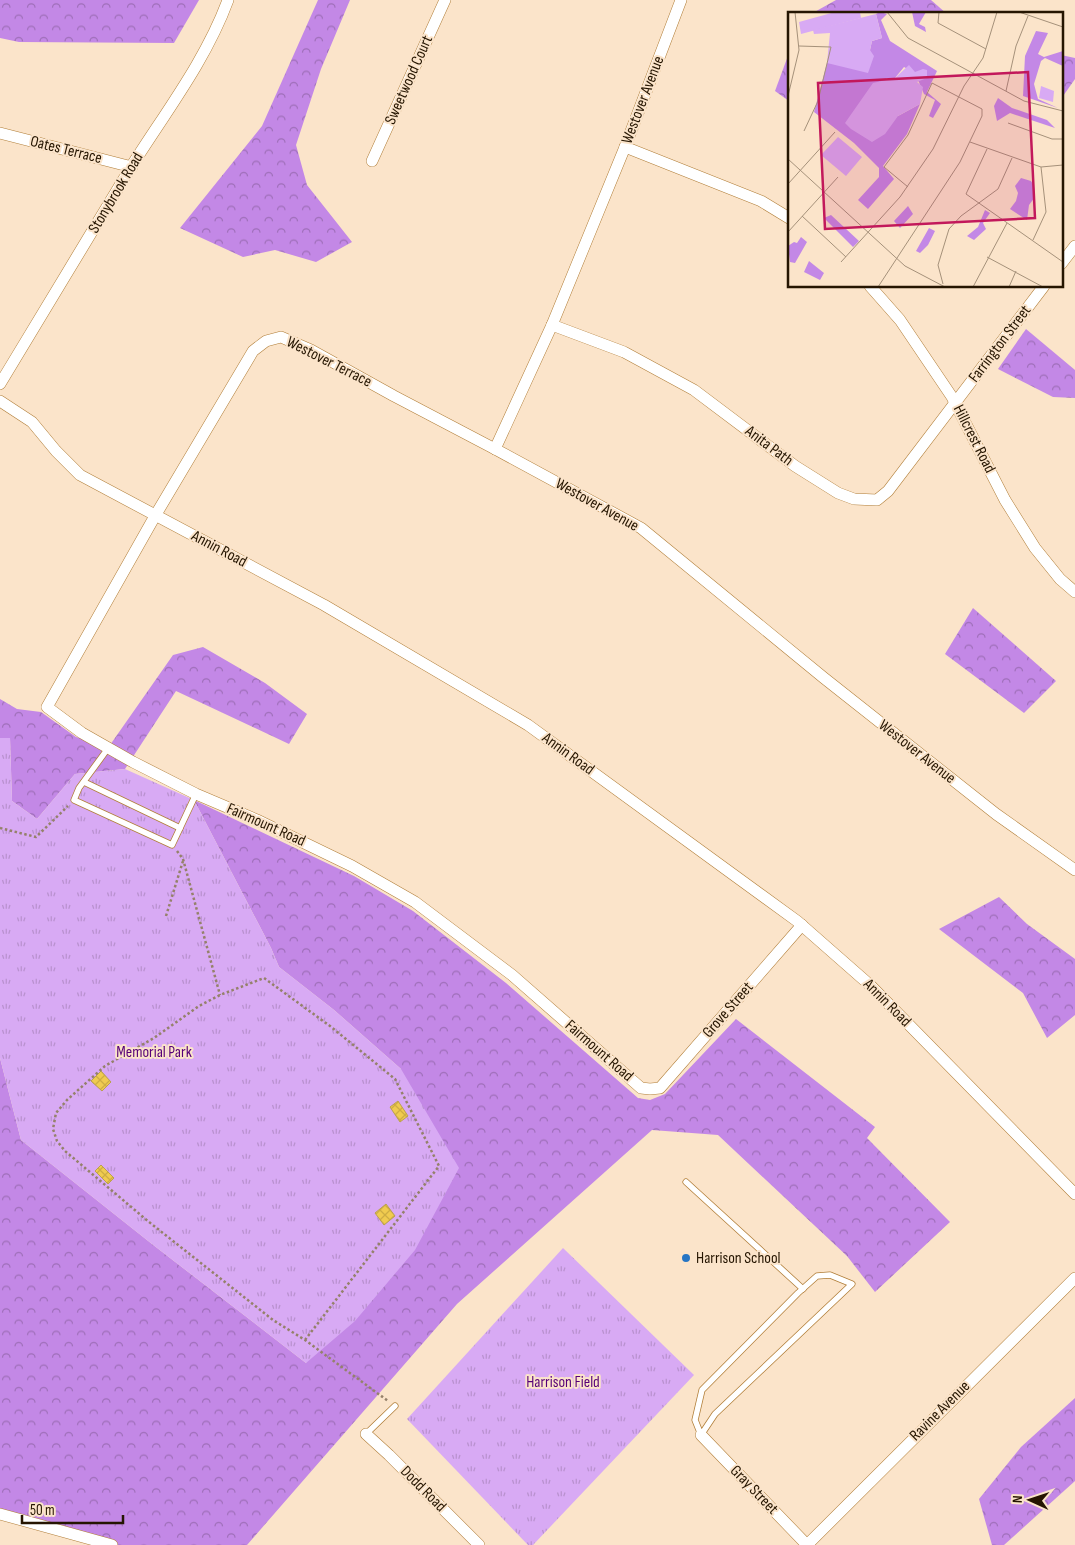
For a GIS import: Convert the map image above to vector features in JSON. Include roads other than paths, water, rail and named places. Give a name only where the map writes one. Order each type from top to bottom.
[{"type":"street","name":"Stonybrook Road","points":[[0,384],[212,37],[228,0]]},
{"type":"street","name":"Sweetwood Court","points":[[372,161],[445,0]]},
{"type":"street","name":"Westover Avenue","points":[[681,0],[625,147],[552,326],[495,449],[641,528],[824,678],[980,802],[1075,870]]},
{"type":"street","name":"Oates Terrace","points":[[0,133],[132,167]]},
{"type":"street","points":[[625,147],[761,201],[788,217]]},
{"type":"street","points":[[1062,263],[1075,246]]},
{"type":"street","name":"Hillcrest Road","points":[[872,288],[900,320],[956,403],[1005,500],[1041,556],[1075,592]]},
{"type":"street","name":"Farrington Street","points":[[956,403],[1042,288]]},
{"type":"street","name":"Anita Path","points":[[552,326],[624,352],[694,390],[795,466],[838,493],[854,499],[877,500],[888,491],[956,403]]},
{"type":"street","name":"Westover Terrace","points":[[156,516],[253,351],[266,341],[281,337],[311,350],[495,449]]},
{"type":"street","name":"Annin Road","points":[[0,401],[32,422],[56,451],[80,475],[324,605],[528,725],[802,925],[871,986],[1075,1194]]},
{"type":"street","name":"Fairmount Road","points":[[156,516],[46,707],[82,733],[133,762],[196,794],[258,820],[352,866],[415,902],[512,976],[641,1088],[650,1089]]},
{"type":"street","name":"Grove Street","points":[[650,1089],[660,1088],[802,925]]},
{"type":"street","name":"Ravine Avenue","points":[[807,1545],[984,1366],[1075,1278]]},
{"type":"street","name":"Dodd Road","points":[[366,1434],[479,1545]]},
{"type":"street","name":"Gray Street","points":[[701,1435],[807,1545]]},
{"type":"street","points":[[0,1514],[112,1545]]},
{"type":"lane","points":[[108,747],[79,788],[74,800],[172,845],[196,794]]},
{"type":"lane","points":[[84,782],[180,828]]},
{"type":"lane","points":[[686,1182],[803,1289]]},
{"type":"lane","points":[[830,1275],[852,1284],[715,1414],[701,1435],[694,1420],[702,1390],[803,1289],[817,1276],[830,1275]]},
{"type":"lane","points":[[366,1434],[395,1406]]},
{"type":"place","name":"Harrison School","points":[[686,1258]]},
{"type":"park label","name":"Memorial Park","points":[[154,1052]]},
{"type":"park label","name":"Harrison Field","points":[[563,1382]]}]
